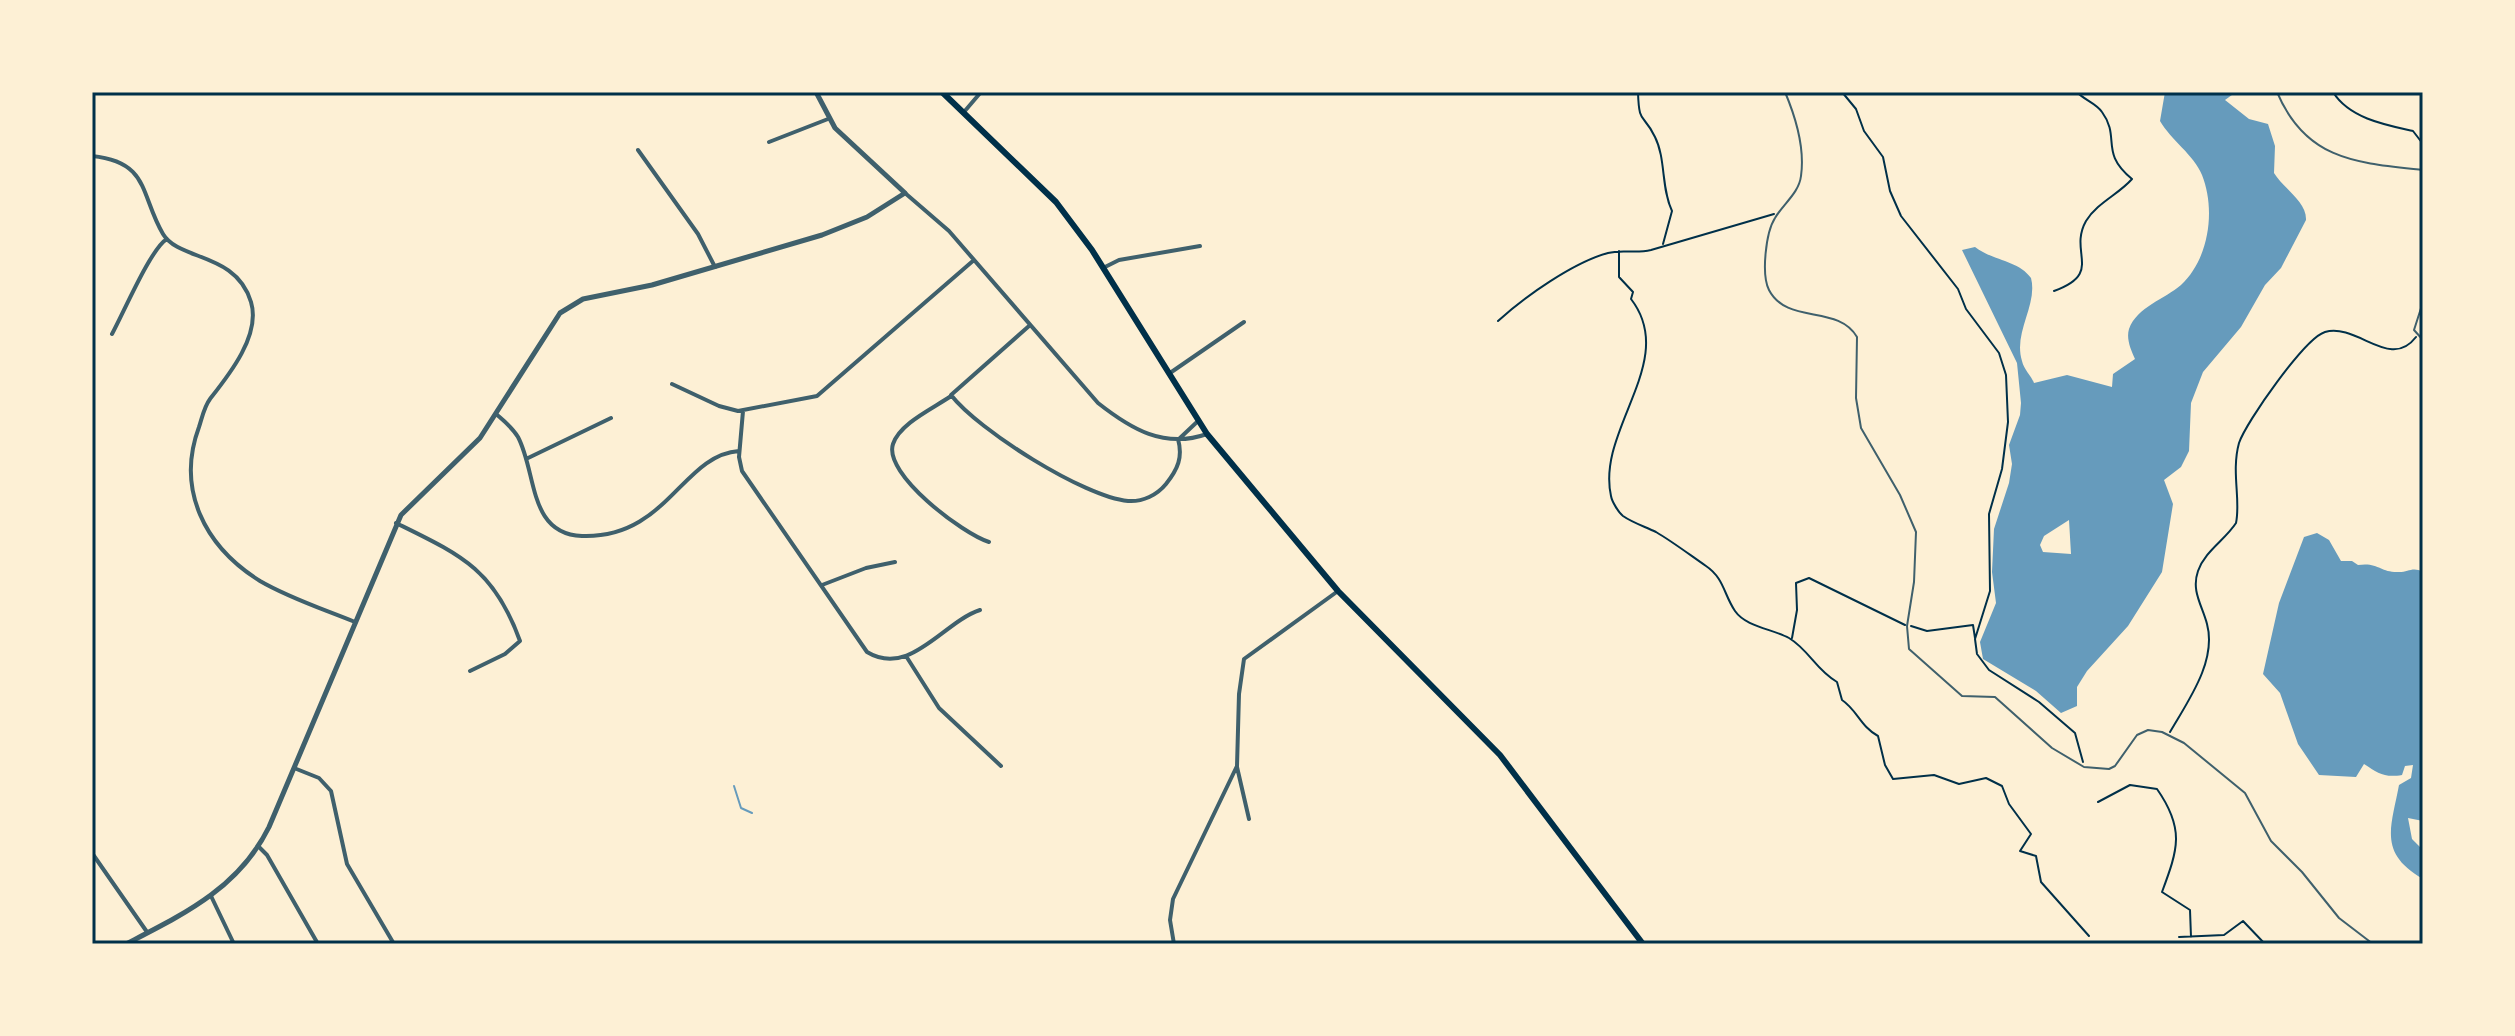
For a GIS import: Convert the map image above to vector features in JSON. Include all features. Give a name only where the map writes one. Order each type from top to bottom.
[{"type":"main road","points":[[942,92],[1048,193],[1103,268],[1207,434],[1338,591],[1500,755],[1643,944]]},
{"type":"street","points":[[816,92],[828,119],[905,193],[941,222],[1083,388],[1109,412],[1143,433],[1178,439],[1207,434]]},
{"type":"street","points":[[964,112],[981,92]]},
{"type":"street","points":[[769,142],[828,119]]},
{"type":"street","points":[[638,150],[698,234],[715,267]]},
{"type":"street","points":[[92,156],[118,162],[135,173],[145,187],[167,239],[179,248],[221,265],[245,290],[253,310],[251,326],[234,369],[208,403],[191,450],[188,474],[200,516],[249,573],[277,590],[355,622]]},
{"type":"street","points":[[126,944],[211,896],[236,877],[259,847],[396,523],[411,502],[472,448],[550,325],[568,306],[583,299],[636,289],[837,230],[867,217],[905,193]]},
{"type":"street","points":[[112,334],[135,294],[153,250],[167,239]]},
{"type":"street","points":[[1103,268],[1119,260],[1200,246]]},
{"type":"street","points":[[672,384],[725,409],[743,411],[811,399],[825,392],[974,260]]},
{"type":"street","points":[[1169,375],[1244,322]]},
{"type":"street","points":[[989,542],[972,536],[955,523],[900,473],[892,457],[893,443],[900,433],[951,395],[1029,326]]},
{"type":"street","points":[[951,395],[973,417],[1016,449],[1062,474],[1125,500],[1150,497],[1169,480],[1181,458],[1178,439]]},
{"type":"street","points":[[743,411],[739,451],[743,473],[867,652],[888,659],[906,656],[933,641],[963,616],[980,610]]},
{"type":"street","points":[[496,414],[517,436],[546,520],[566,533],[595,536],[635,526],[712,459],[739,451]]},
{"type":"street","points":[[526,459],[611,418]]},
{"type":"street","points":[[1178,439],[1198,421]]},
{"type":"street","points":[[396,523],[466,559],[505,606],[520,641],[505,654],[470,671]]},
{"type":"street","points":[[822,585],[866,568],[895,562]]},
{"type":"street","points":[[1174,944],[1170,926],[1171,903],[1237,766],[1240,746],[1239,694],[1246,656],[1338,591]]},
{"type":"street","points":[[906,656],[939,708],[1001,766]]},
{"type":"street","points":[[1237,766],[1249,819]]},
{"type":"street","points":[[294,768],[319,778],[331,791],[347,864],[394,944]]},
{"type":"street","points":[[259,847],[268,856],[318,944]]},
{"type":"street","points":[[92,853],[147,932]]},
{"type":"street","points":[[211,896],[234,944]]},
{"type":"lane","points":[[1785,92],[1796,120],[1801,175],[1798,186],[1773,220],[1765,274],[1770,291],[1791,309],[1845,323],[1857,337],[1856,398],[1861,428],[1900,495],[1916,532],[1914,582],[1907,626],[1912,654],[1953,690],[1967,697],[1995,697],[2052,748],[2084,767],[2109,769],[2115,766],[2144,731],[2168,735],[2212,763],[2245,793],[2271,841],[2302,872],[2339,918],[2373,944]]},
{"type":"lane","points":[[2277,92],[2300,130],[2319,147],[2363,164],[2423,170]]},
{"type":"lane","points":[[2423,302],[2415,322],[2417,336],[2423,340]]},
{"type":"path","points":[[1638,92],[1639,117],[1656,138],[1666,198],[1672,211],[1662,245]]},
{"type":"path","points":[[1842,92],[1856,109],[1864,131],[1883,157],[1890,191],[1901,216],[1958,289],[1966,309],[1999,353],[2006,375],[2008,422],[2002,469],[1989,514],[1990,591],[1975,639]]},
{"type":"path","points":[[2054,291],[2072,286],[2082,272],[2081,242],[2087,219],[2132,179],[2114,162],[2110,131],[2102,112],[2077,92]]},
{"type":"path","points":[[2333,92],[2339,102],[2377,123],[2413,131],[2423,144]]},
{"type":"path","points":[[1498,321],[1515,305],[1581,263],[1619,251],[1633,254],[1779,213]]},
{"type":"path","points":[[1619,251],[1619,277],[1633,292],[1631,299],[1642,313],[1647,338],[1645,360],[1611,459],[1611,497],[1621,515],[1658,533],[1719,577],[1735,611],[1747,621],[1792,639],[1811,655],[1819,672],[1837,682],[1842,700],[1851,706],[1866,729],[1878,736],[1885,765],[1893,779],[1934,775],[1959,784],[1986,778],[2002,786],[2009,804],[2031,834],[2020,851],[2036,856],[2041,882],[2089,936]]},
{"type":"path","points":[[2168,735],[2191,696],[2207,657],[2207,623],[2198,604],[2196,579],[2207,555],[2236,523],[2235,477],[2242,434],[2299,354],[2322,333],[2343,331],[2389,350],[2404,348],[2417,336]]},
{"type":"path","points":[[1792,639],[1797,610],[1796,583],[1809,578],[1891,621],[1907,626],[1927,631],[1973,625],[1977,654],[1989,670],[2039,702],[2075,733],[2084,767]]},
{"type":"path","points":[[2098,802],[2130,785],[2157,789],[2172,811],[2178,848],[2162,892],[2190,910],[2191,937]]},
{"type":"path","points":[[2179,937],[2224,935],[2243,921],[2265,944]]},
{"type":"water","points":[[2165,92],[2236,92],[2225,100],[2249,119],[2268,124],[2275,146],[2274,173],[2299,201],[2306,220],[2281,268],[2265,285],[2241,327],[2203,372],[2191,403],[2189,451],[2181,467],[2164,480],[2173,504],[2162,572],[2128,626],[2087,671],[2077,687],[2077,706],[2061,713],[2036,691],[1983,659],[1980,642],[1996,603],[1992,572],[1994,529],[2009,483],[2012,464],[2009,445],[2021,403],[2017,363],[1962,250],[1975,247],[2012,264],[2031,278],[2031,298],[2020,350],[2023,364],[2034,383],[2067,375],[2112,387],[2113,374],[2135,359],[2128,337],[2133,321],[2191,274],[2204,248],[2207,233],[2209,203],[2202,175],[2160,121]],"holes":[[[2069,520],[2071,554],[2043,552],[2040,545],[2044,536]]]},
{"type":"water","points":[[2317,533],[2329,540],[2341,561],[2391,572],[2423,572],[2423,821],[2408,818],[2412,839],[2423,850],[2423,879],[2399,859],[2391,838],[2399,785],[2411,778],[2413,765],[2405,766],[2402,775],[2396,776],[2382,774],[2364,764],[2356,777],[2319,775],[2298,744],[2280,693],[2263,674],[2279,603],[2304,537]]},
{"type":"waterway","points":[[734,786],[741,808],[752,813]]}]
